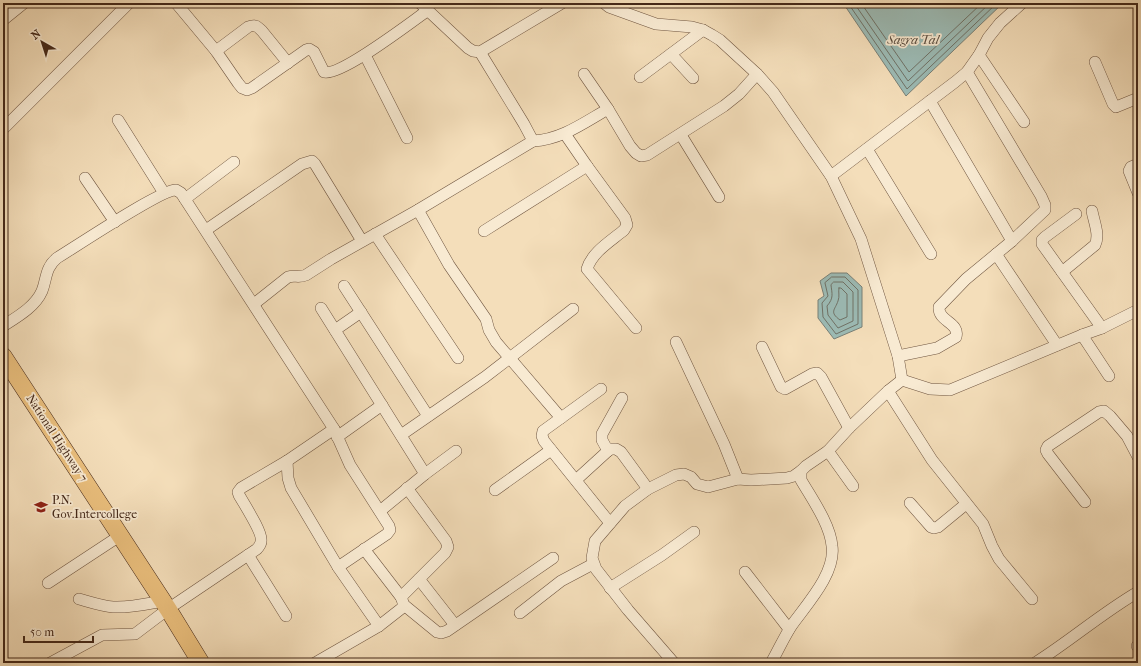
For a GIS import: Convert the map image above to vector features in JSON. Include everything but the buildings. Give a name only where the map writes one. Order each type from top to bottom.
[{"type":"main road","name":"National Highway 7","points":[[3,356],[121,535],[201,663]]},
{"type":"street","points":[[3,20],[24,3]]},
{"type":"street","points":[[3,129],[129,3]]},
{"type":"street","points":[[176,3],[216,51],[242,88],[247,90],[309,49],[314,52],[322,69],[327,73],[366,55],[424,7],[468,48],[473,51],[480,52],[562,3]]},
{"type":"street","points":[[604,3],[609,7],[656,24],[692,27],[703,30],[720,40],[774,92],[831,176],[861,239],[898,356],[902,380]]},
{"type":"street","points":[[831,176],[930,102],[967,72],[979,55],[988,38],[1000,23],[1022,3]]},
{"type":"street","points":[[216,51],[248,27],[253,25],[257,26],[262,31],[288,63]]},
{"type":"street","points":[[640,77],[703,30]]},
{"type":"street","points":[[480,52],[524,124],[533,142]]},
{"type":"street","points":[[671,54],[693,78]]},
{"type":"street","points":[[366,55],[407,138]]},
{"type":"street","points":[[979,55],[1024,122]]},
{"type":"street","points":[[1095,62],[1113,104],[1116,107],[1138,98]]},
{"type":"street","points":[[898,356],[937,348],[956,337],[958,332],[956,328],[941,316],[939,307],[966,278],[1012,241],[1043,214],[1045,210],[1045,205],[967,72]]},
{"type":"street","points":[[584,74],[608,109],[630,146],[641,156],[647,155],[681,135],[724,106],[739,94],[757,74]]},
{"type":"street","points":[[930,102],[1012,241]]},
{"type":"street","points":[[254,304],[288,277],[303,277],[331,259],[418,210],[533,142],[543,141],[565,134],[608,109]]},
{"type":"street","points":[[118,120],[164,193]]},
{"type":"street","points":[[565,134],[626,218],[627,225],[624,230],[589,261],[587,269],[636,328]]},
{"type":"street","points":[[681,135],[719,197]]},
{"type":"street","points":[[867,149],[931,254]]},
{"type":"street","points":[[206,230],[302,164],[312,161],[362,241]]},
{"type":"street","points":[[185,199],[234,162]]},
{"type":"street","points":[[1138,164],[1131,167],[1129,171],[1138,192]]},
{"type":"street","points":[[484,231],[587,166]]},
{"type":"street","points":[[84,178],[115,222]]},
{"type":"street","points":[[3,326],[22,314],[35,302],[42,292],[48,267],[52,262],[164,193],[172,190],[182,193],[336,433],[350,465],[389,526],[390,530],[387,534],[338,567]]},
{"type":"street","points":[[418,210],[449,265],[486,319],[489,330],[496,342],[561,418]]},
{"type":"street","points":[[1062,272],[1095,245],[1097,241],[1092,211]]},
{"type":"street","points":[[1076,214],[1042,240],[1042,244],[1102,328]]},
{"type":"street","points":[[375,234],[458,358]]},
{"type":"street","points":[[996,254],[1057,345]]},
{"type":"street","points":[[344,286],[428,416]]},
{"type":"street","points":[[322,308],[425,474]]},
{"type":"street","points":[[401,435],[511,358],[573,309]]},
{"type":"street","points":[[335,330],[362,312]]},
{"type":"street","points":[[902,380],[930,389],[950,390],[1057,345],[1102,328],[1137,312]]},
{"type":"street","points":[[1082,335],[1109,376]]},
{"type":"street","points":[[676,342],[724,444],[738,479]]},
{"type":"street","points":[[762,347],[781,387],[785,389],[812,374],[817,373],[821,377],[849,428]]},
{"type":"street","points":[[674,663],[610,588],[596,569],[593,564],[595,541],[625,506],[648,489],[676,475],[684,474],[702,487],[708,487],[738,479],[751,480],[787,478],[794,476],[828,451],[849,428],[888,391],[902,380]]},
{"type":"street","points":[[601,389],[543,431],[542,436],[551,450],[610,523]]},
{"type":"street","points":[[888,391],[932,460],[983,524],[999,559],[1032,599]]},
{"type":"street","points":[[608,451],[602,440],[602,434],[622,398]]},
{"type":"street","points":[[50,663],[102,635],[135,634],[166,605],[248,555],[260,545],[262,539],[238,492],[241,488],[382,405]]},
{"type":"street","points":[[1084,502],[1048,454],[1046,450],[1048,446],[1099,412],[1104,411],[1127,436],[1138,457]]},
{"type":"street","points":[[576,480],[610,449],[616,449],[621,452],[648,489]]},
{"type":"street","points":[[495,490],[551,450]]},
{"type":"street","points":[[380,511],[407,488],[456,451]]},
{"type":"street","points":[[828,451],[853,486]]},
{"type":"street","points":[[287,461],[288,478],[292,488],[338,567],[379,626]]},
{"type":"street","points":[[772,663],[790,629],[815,594],[830,566],[833,547],[829,530],[802,480],[801,471]]},
{"type":"street","points":[[315,663],[379,626],[402,608],[402,601],[419,579],[445,553],[448,547],[446,541],[407,488]]},
{"type":"street","points":[[910,503],[931,527],[934,528],[938,527],[966,504]]},
{"type":"street","points":[[610,588],[662,555],[694,532]]},
{"type":"street","points":[[48,583],[121,535]]},
{"type":"street","points":[[364,549],[402,601],[437,632],[441,633],[456,625],[553,558]]},
{"type":"street","points":[[248,555],[286,616]]},
{"type":"street","points":[[520,613],[561,581],[593,564]]},
{"type":"street","points":[[745,572],[790,629]]},
{"type":"street","points":[[419,579],[456,625]]},
{"type":"street","points":[[1035,663],[1059,648],[1126,599],[1138,592]]},
{"type":"street","points":[[79,599],[118,607],[166,605]]},
{"type":"water","name":"Sagra Tal","points":[[843,3],[1003,3],[906,96]]},
{"type":"water","points":[[831,273],[847,273],[862,287],[862,327],[834,339],[818,318],[818,300],[824,296],[820,281]]},
{"type":"place","name":"P.N. Gov.Intercollege","points":[[41,507]]}]
